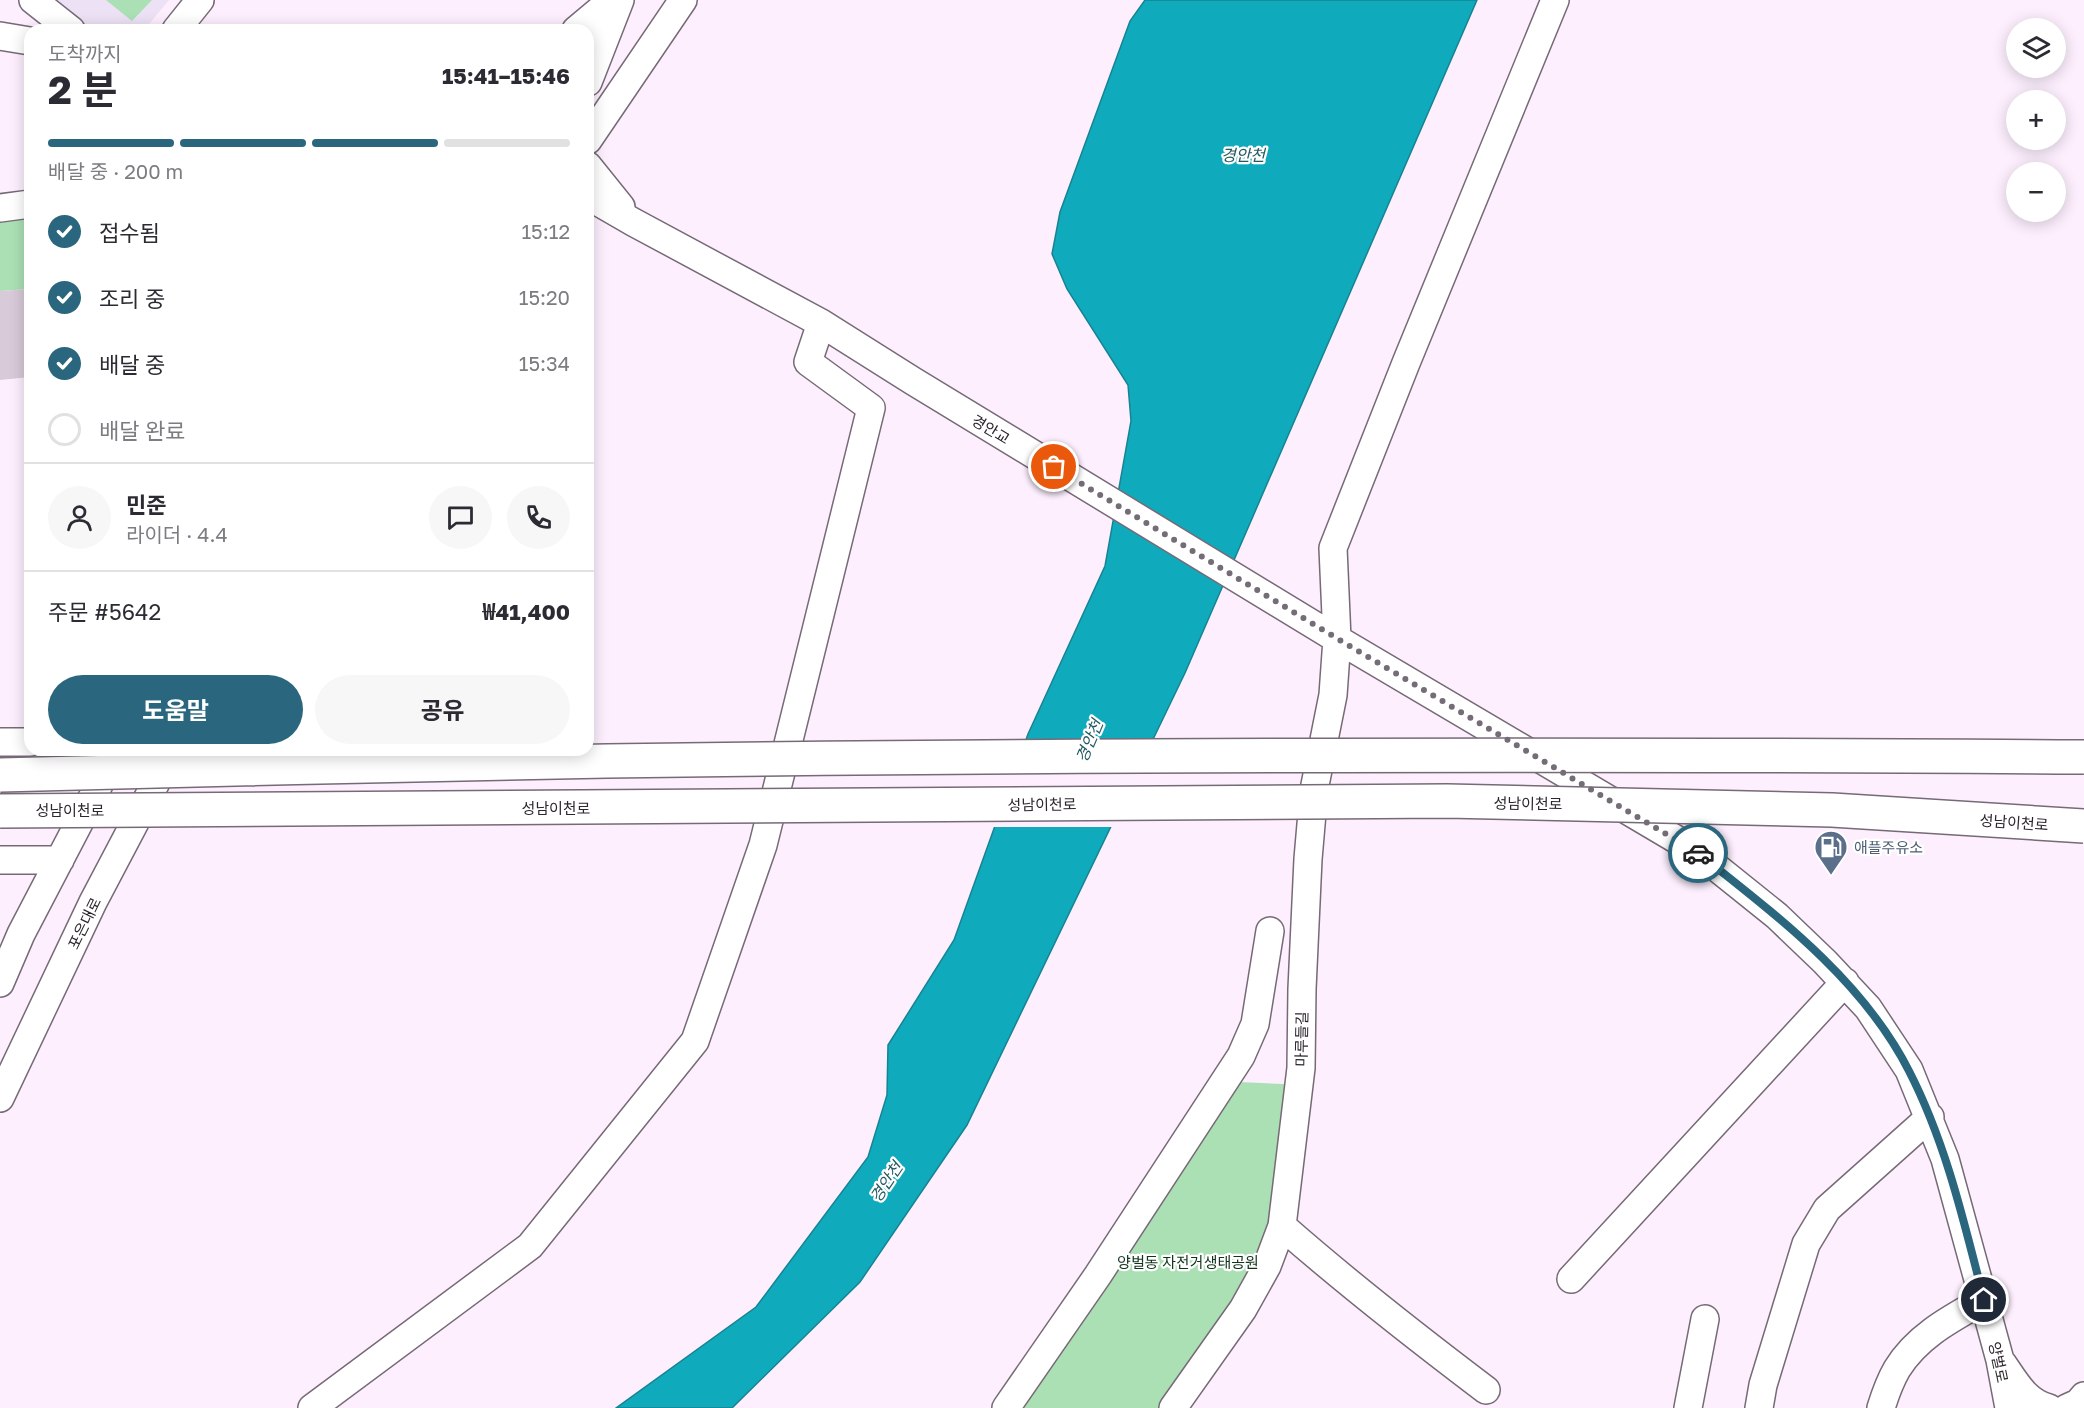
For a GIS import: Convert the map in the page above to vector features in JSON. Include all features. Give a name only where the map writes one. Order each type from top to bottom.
[{"type":"highway","points":[[0,775],[701,760],[1210,756],[2084,758]]},
{"type":"highway","name":"성남이천로","points":[[0,811],[1448,801],[1832,810],[2084,826]]},
{"type":"street","points":[[33,0],[63,24]]},
{"type":"street","points":[[583,24],[612,0]]},
{"type":"street","points":[[594,34],[618,0]]},
{"type":"street","points":[[594,66],[618,0]]},
{"type":"street","points":[[594,131],[683,0]]},
{"type":"street","name":"마루들길","points":[[1173,1408],[1243,1309],[1267,1266],[1282,1226],[1301,1068],[1308,859],[1314,790],[1333,695],[1327,633],[1333,549],[1410,352],[1555,0]]},
{"type":"street","points":[[0,36],[24,40]]},
{"type":"street","points":[[594,173],[633,222]]},
{"type":"street","points":[[594,199],[633,222]]},
{"type":"street","points":[[0,208],[24,205]]},
{"type":"street","points":[[594,211],[633,222]]},
{"type":"street","name":"경안교","points":[[633,222],[821,323],[1327,633]]},
{"type":"street","points":[[312,1408],[530,1246],[695,1041],[764,845],[871,408],[808,362],[821,323]]},
{"type":"street","name":"양벌로","points":[[1327,633],[1696,851],[1777,916],[1845,982],[1868,1008],[1909,1070],[1946,1159],[2000,1360],[2009,1408]]},
{"type":"street","points":[[0,742],[24,742]]},
{"type":"street","points":[[0,983],[21,934],[114,756]]},
{"type":"street","name":"포은대로","points":[[0,1098],[93,902],[170,756]]},
{"type":"street","points":[[0,860],[60,860]]},
{"type":"street","points":[[1006,1408],[1098,1275],[1241,1056],[1255,1024],[1270,931]]},
{"type":"street","points":[[1571,1278],[1845,982]]},
{"type":"street","points":[[1759,1408],[1763,1385],[1806,1244],[1827,1209],[1930,1117]]},
{"type":"street","points":[[1282,1226],[1400,1325],[1486,1390]]},
{"type":"street","points":[[1881,1408],[1897,1369],[1910,1352],[1944,1322],[1984,1300]]},
{"type":"street","points":[[1688,1408],[1705,1319]]},
{"type":"street","points":[[2000,1360],[2018,1387],[2030,1399],[2049,1408]]},
{"type":"street","points":[[2067,1408],[2078,1403],[2084,1396]]},
{"type":"shaded area","points":[[46,0],[169,0],[149,24],[73,24]]},
{"type":"green space","points":[[106,0],[152,0],[132,21]]},
{"type":"green space","points":[[24,205],[24,289],[0,291],[0,208]]},
{"type":"green space","name":"양벌동 자전거생태공원","points":[[1239,1082],[1284,1084],[1284,1129],[1271,1221],[1247,1285],[1158,1408],[1015,1408]]},
{"type":"water","name":"경안천","points":[[1145,0],[1477,0],[1185,673],[967,1125],[860,1282],[732,1408],[616,1408],[756,1307],[868,1157],[887,1095],[888,1045],[954,940],[1028,734],[1105,566],[1131,421],[1128,385],[1067,289],[1052,254],[1060,212],[1130,21]]},
{"type":"pier","points":[[1021,746],[1153,746],[1114,827],[991,827]]},
{"type":"building","points":[[24,289],[24,378],[0,380],[0,291]]},
{"type":"way so far","points":[[1054,467],[1698,853]]},
{"type":"place","name":"애플주유소","points":[[1831,876]]},
{"type":"route","points":[[1698,853],[1777,916],[1825,962],[1868,1008],[1889,1038],[1909,1070],[1946,1159],[1984,1300]]}]
